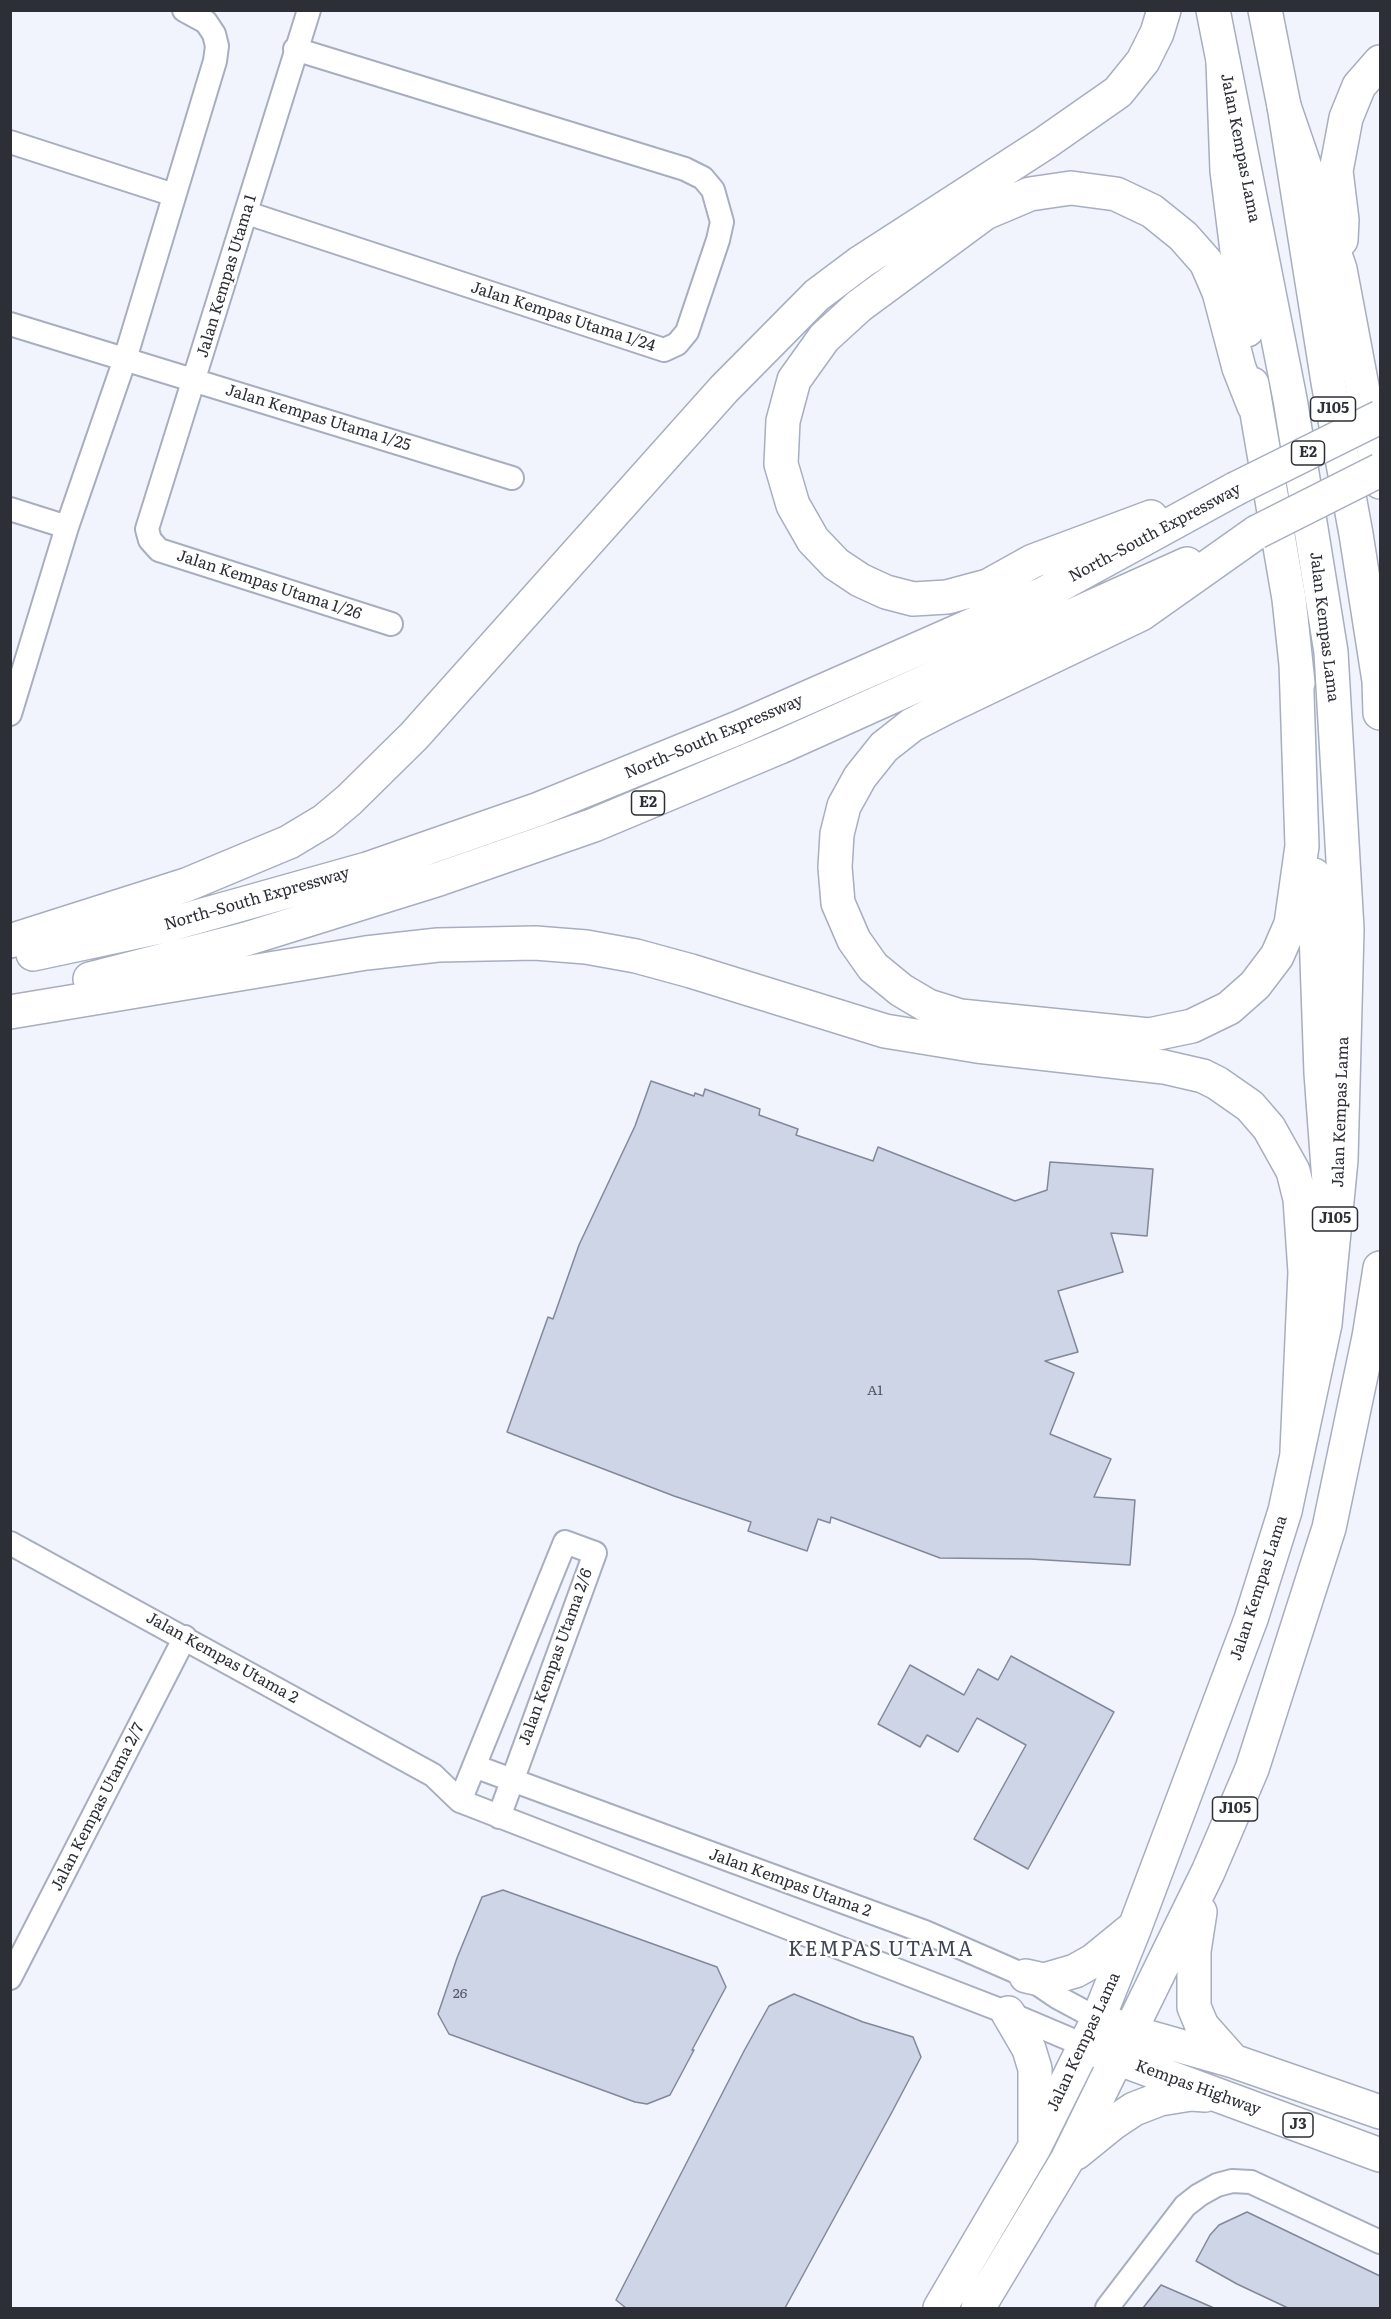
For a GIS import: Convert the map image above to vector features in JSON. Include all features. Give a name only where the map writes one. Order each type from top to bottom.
[{"type":"main road","points":[[10,941],[186,885],[289,842],[333,814],[414,736],[724,389],[817,295],[861,262],[1045,143],[1118,92],[1143,61],[1157,33],[1164,10]]},
{"type":"main road","name":"J105","points":[[1213,10],[1223,62]]},
{"type":"main road","name":"J105","points":[[1265,10],[1284,106],[1328,382],[1356,534],[1379,681],[1380,713]]},
{"type":"main road","points":[[1223,62],[1227,171],[1254,406],[1288,599],[1296,663],[1312,858],[1321,1073],[1334,1236]]},
{"type":"main road","name":"Jalan Kempas Lama","points":[[940,2308],[1035,2148],[1092,2032],[1135,1927],[1251,1619],[1285,1511],[1325,1324],[1341,1160],[1347,930],[1331,651],[1290,399],[1223,62]]},
{"type":"main road","points":[[1340,269],[1342,220],[1336,171],[1346,117],[1359,86],[1380,62]]},
{"type":"main road","points":[[1284,106],[1340,269],[1380,482]]},
{"type":"main road","points":[[1235,489],[1104,533],[1033,561],[988,586],[947,597],[913,599],[886,592],[860,580],[836,564],[813,540],[793,505],[781,464],[783,421],[794,380],[824,338],[859,306],[985,213],[1030,194],[1071,188],[1116,194],[1152,211],[1183,236],[1206,262],[1219,292],[1239,368],[1254,406]]},
{"type":"main road","name":"North–South Expressway","points":[[10,959],[164,926],[367,869],[539,809],[738,728],[1045,593],[1235,489],[1380,417]]},
{"type":"main road","name":"North–South Expressway","points":[[10,995],[100,977],[246,939],[439,879],[594,825],[791,742],[1257,532],[1380,470]]},
{"type":"main road","points":[[1257,532],[1141,614],[912,725],[884,747],[860,777],[844,806],[837,834],[835,867],[838,903],[854,940],[873,968],[901,990],[928,1006],[960,1016],[1149,1035],[1192,1026],[1229,1008],[1255,985],[1272,963],[1291,924],[1302,846],[1296,663]]},
{"type":"main road","points":[[10,1012],[366,953],[438,945],[535,943],[636,956],[885,1031],[977,1046],[1164,1067],[1203,1076],[1217,1083],[1250,1107],[1269,1128],[1293,1171],[1300,1199],[1305,1272],[1297,1451]]},
{"type":"main road","name":"J105","points":[[978,2308],[1067,2160],[1208,1872],[1252,1769],[1329,1528],[1369,1337],[1380,1270]]},
{"type":"main road","points":[[1208,1872],[1194,1951],[1194,2007],[1202,2026],[1233,2061]]},
{"type":"main road","points":[[1026,1976],[1044,1980],[1075,1971],[1093,1961],[1135,1927]]},
{"type":"main road","points":[[1008,2013],[1029,2049],[1035,2069],[1035,2148]]},
{"type":"main road","name":"J3","points":[[1092,2032],[1124,2045]]},
{"type":"main road","name":"Kempas Highway","points":[[1124,2045],[1233,2061],[1380,2112]]},
{"type":"main road","name":"Kempas Highway","points":[[1124,2045],[1216,2095],[1380,2155]]},
{"type":"main road","points":[[1067,2160],[1134,2109],[1160,2099],[1191,2094],[1216,2095]]},
{"type":"street","points":[[13,700],[67,527],[125,359],[215,61],[218,46],[214,34],[206,22],[184,10]]},
{"type":"street","name":"Jalan Kempas Utama 1","points":[[150,540],[147,529],[309,10]]},
{"type":"street","name":"Jalan Kempas Utama 1/24","points":[[247,213],[664,350],[677,344],[687,332],[718,240],[722,222],[713,190],[703,178],[685,170],[295,49]]},
{"type":"street","points":[[10,142],[174,195]]},
{"type":"street","name":"Jalan Kempas Utama 1/25","points":[[10,324],[512,478]]},
{"type":"street","points":[[10,509],[67,527]]},
{"type":"street","name":"Jalan Kempas Utama 1/26","points":[[150,540],[159,550],[391,624]]},
{"type":"street","name":"Jalan Kempas Utama 2/6","points":[[460,1801],[565,1542],[595,1553],[499,1817]]},
{"type":"street","name":"Jalan Kempas Utama 2","points":[[10,1543],[433,1775],[460,1801]]},
{"type":"street","name":"Jalan Kempas Utama 2/7","points":[[10,1978],[185,1637]]},
{"type":"street","points":[[433,1775],[474,1766]]},
{"type":"street","name":"Jalan Kempas Utama 2","points":[[474,1766],[925,1932],[1026,1976],[1057,1997],[1092,2032]]},
{"type":"street","points":[[460,1801],[1008,2013],[1092,2032]]},
{"type":"street","points":[[1107,2308],[1185,2206],[1217,2185],[1232,2181],[1251,2182],[1380,2242]]},
{"type":"building","points":[[651,1081],[694,1096],[695,1093],[703,1096],[705,1089],[760,1109],[759,1115],[798,1129],[796,1135],[873,1161],[878,1147],[1015,1201],[1047,1190],[1050,1162],[1153,1169],[1147,1236],[1111,1233],[1123,1272],[1058,1291],[1078,1352],[1045,1361],[1074,1373],[1050,1434],[1111,1459],[1094,1497],[1135,1500],[1130,1565],[1030,1559],[940,1558],[831,1517],[830,1523],[818,1519],[807,1551],[748,1531],[751,1522],[674,1496],[507,1432],[548,1317],[553,1319],[579,1245],[635,1126]]},
{"type":"building","points":[[1011,1656],[1114,1712],[1028,1869],[974,1839],[1026,1745],[977,1718],[958,1752],[927,1735],[920,1747],[878,1724],[910,1665],[964,1695],[978,1669],[998,1680]]},
{"type":"building","points":[[503,1890],[717,1967],[726,1987],[670,2095],[647,2104],[635,2102],[449,2034],[438,2014],[457,1958],[482,1897]]},
{"type":"building","points":[[794,1994],[863,2022],[913,2037],[921,2057],[892,2112],[785,2308],[626,2308],[616,2300],[744,2051],[769,2006]]},
{"type":"building","points":[[1247,2212],[1380,2276],[1380,2308],[1288,2308],[1237,2284],[1196,2261],[1210,2235],[1219,2225]]},
{"type":"building","points":[[1161,2285],[1214,2308],[1143,2308]]},
{"type":"district","name":"KEMPAS UTAMA","points":[[881,1950]]}]
